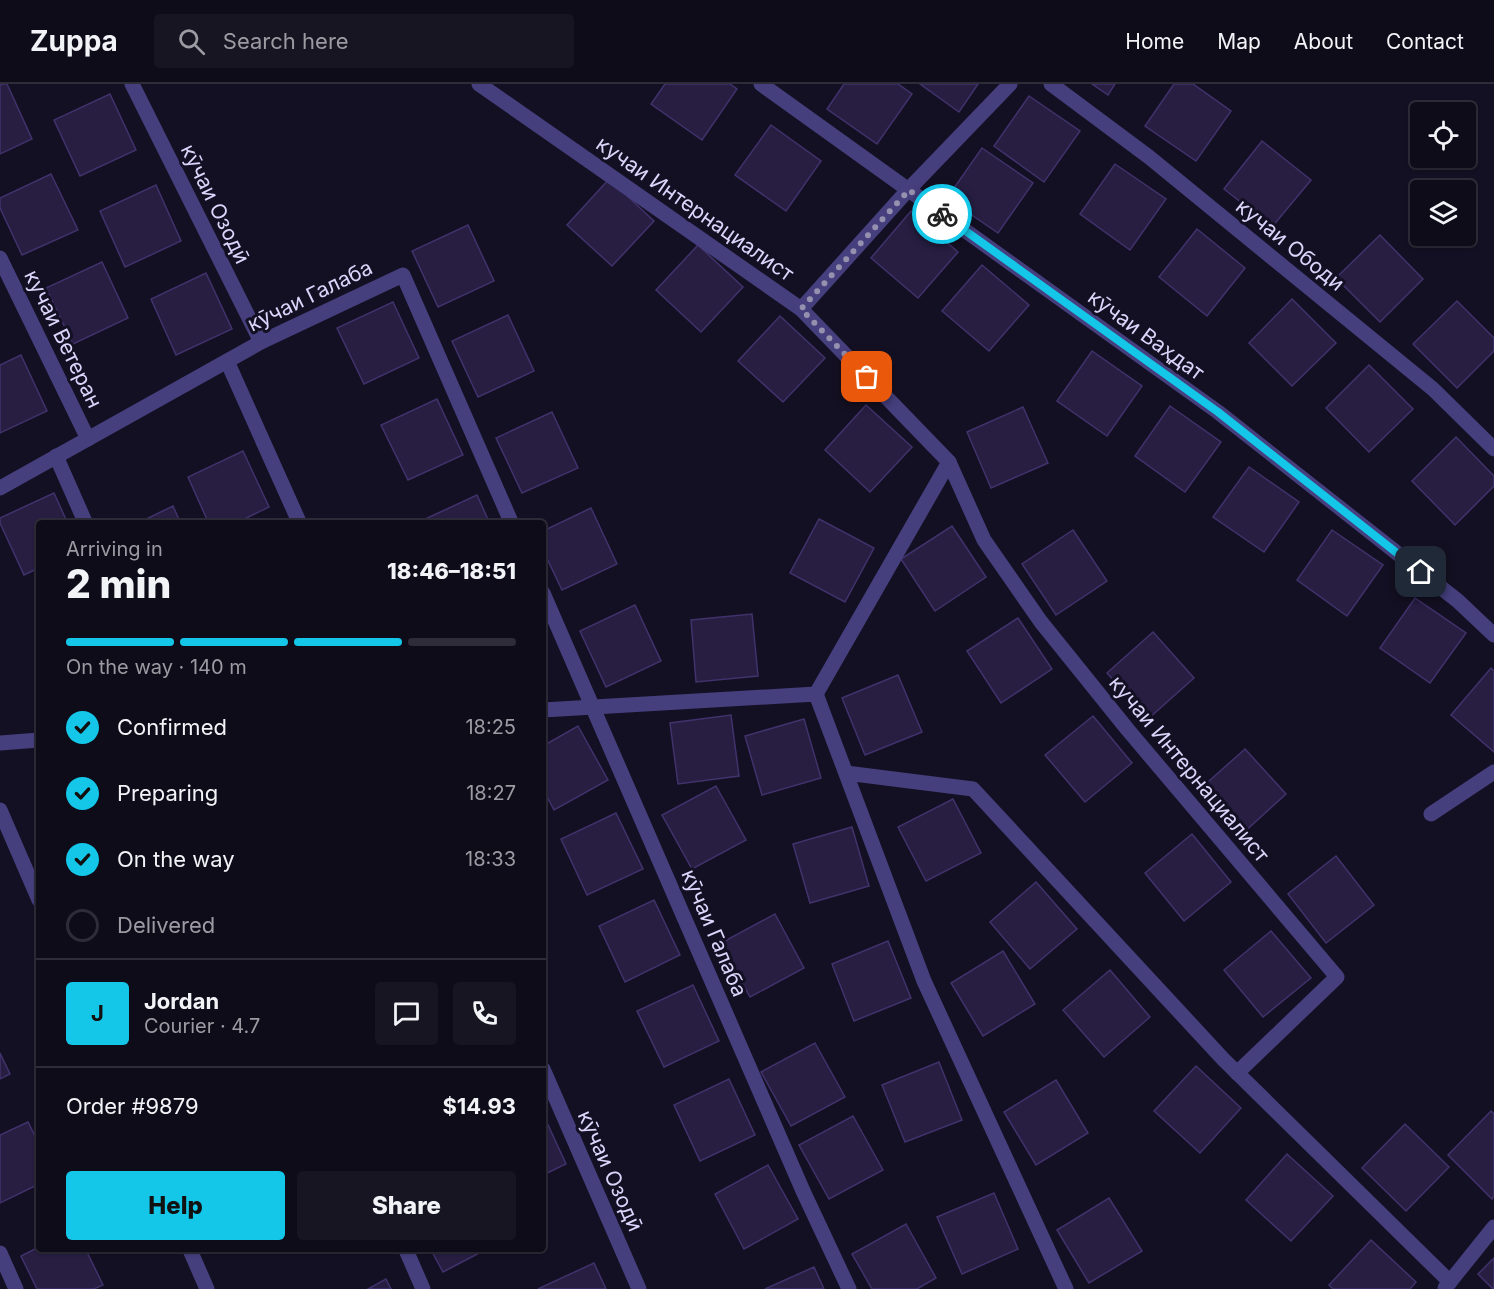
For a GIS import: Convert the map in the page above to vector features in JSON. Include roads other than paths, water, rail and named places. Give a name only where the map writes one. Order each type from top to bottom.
[{"type":"street","name":"кӯчаи Озодӣ","points":[[132,84],[261,342]]},
{"type":"street","name":"кучаи Интернациалист","points":[[479,84],[801,309],[949,462],[984,540],[1041,622],[1128,730],[1337,977],[1237,1072]]},
{"type":"street","name":"кӯчаи Ваҳдат","points":[[760,84],[1218,412],[1458,601],[1494,635]]},
{"type":"street","points":[[801,309],[909,190],[1010,84]]},
{"type":"street","name":"кучаи Ободи","points":[[1051,84],[1149,157],[1433,389],[1494,449]]},
{"type":"street","name":"кучаи Ветеран","points":[[0,258],[88,439]]},
{"type":"street","name":"кӯчаи Галаба","points":[[0,488],[261,342],[403,275],[510,520]]},
{"type":"street","points":[[227,361],[298,520]]},
{"type":"street","points":[[56,456],[84,520]]},
{"type":"street","points":[[816,694],[949,462]]},
{"type":"street","name":"кӯчаи Галаба","points":[[546,600],[803,1191],[849,1289]]},
{"type":"street","points":[[546,710],[816,694]]},
{"type":"street","points":[[816,694],[924,981],[1065,1289]]},
{"type":"street","points":[[0,743],[36,740]]},
{"type":"street","points":[[1431,814],[1494,772]]},
{"type":"street","points":[[846,773],[973,789],[1237,1072],[1447,1286],[1494,1227]]},
{"type":"street","points":[[0,810],[36,893]]},
{"type":"street","name":"кӯчаи Озодӣ","points":[[546,1076],[639,1289]]},
{"type":"street","points":[[191,1252],[207,1289]]},
{"type":"street","points":[[407,1252],[423,1289]]},
{"type":"street","points":[[0,1253],[16,1289]]}]
